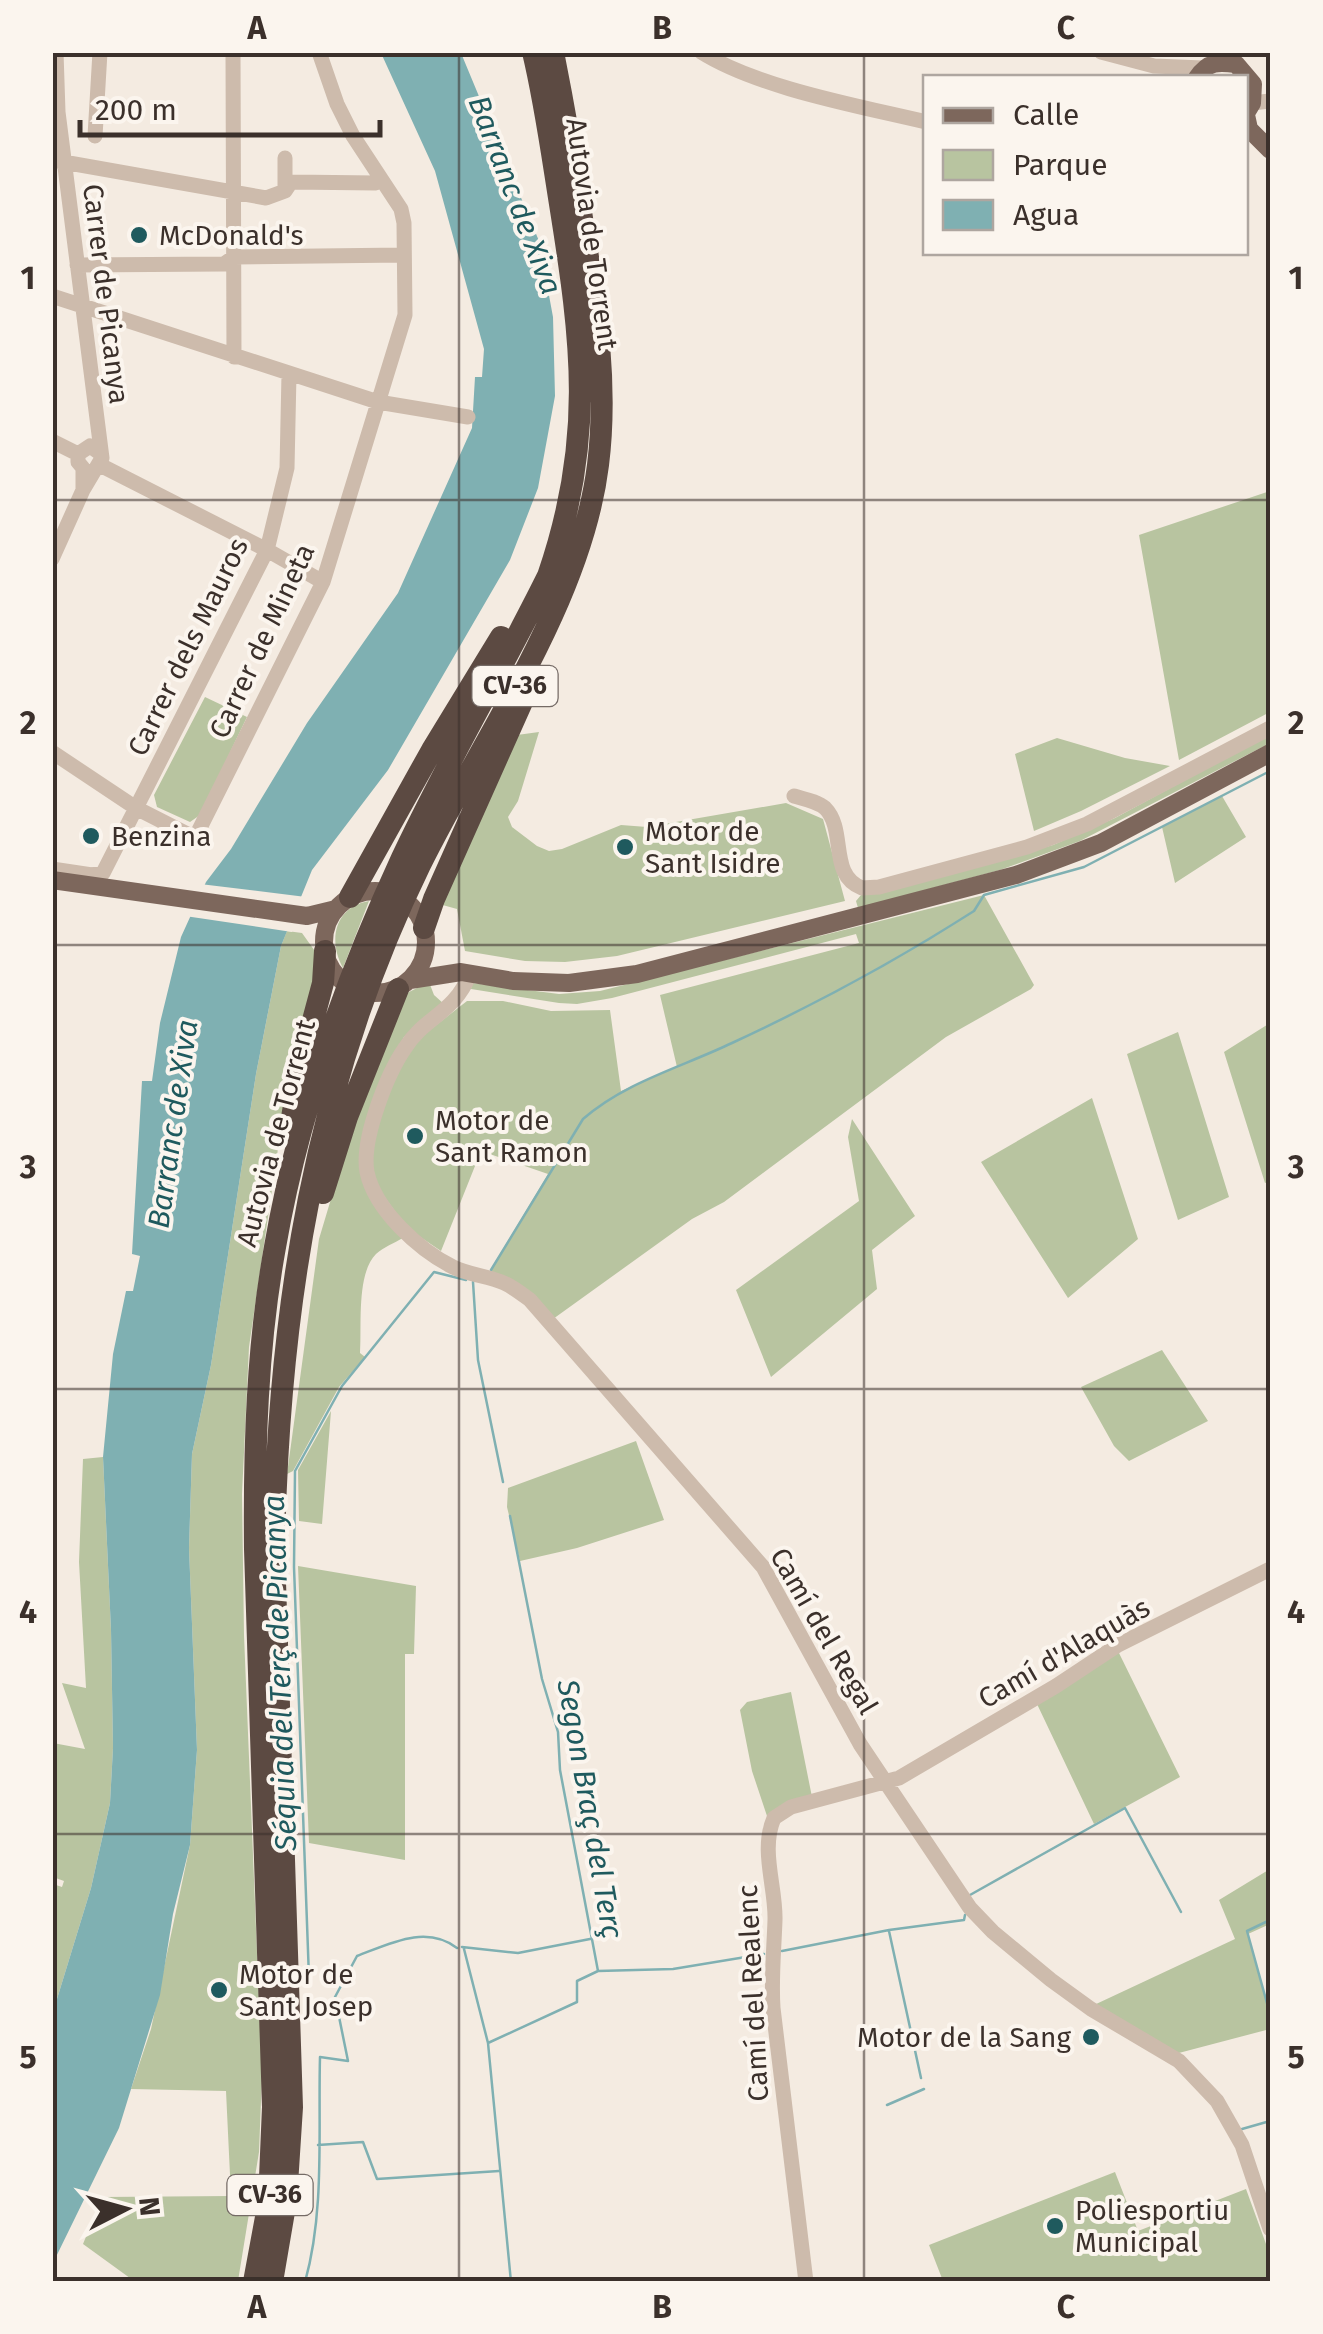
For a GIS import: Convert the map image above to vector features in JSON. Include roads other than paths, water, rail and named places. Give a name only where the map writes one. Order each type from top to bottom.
[{"type":"highway","name":"Autovia de Torrent","points":[[251,2282],[269,2201],[273,2107],[254,1476],[263,1334],[275,1246],[305,1120],[335,1023],[402,856],[548,576],[564,528],[578,463],[582,394],[577,308],[534,52]]},
{"type":"highway","name":"Autovia de Torrent","points":[[272,2282],[286,2200],[292,2107],[274,1551],[279,1416],[292,1296],[300,1236],[325,1123],[384,948],[420,866],[537,644],[584,532],[598,466],[602,379],[593,288],[553,52]]},
{"type":"highway","points":[[423,927],[575,582],[591,534],[607,468],[602,379]]},
{"type":"highway","points":[[351,899],[432,750],[544,562],[557,527],[582,394]]},
{"type":"highway","points":[[275,1246],[275,1218],[296,1093],[327,954]]},
{"type":"highway","points":[[292,1296],[346,1117],[398,987]]},
{"type":"main road","points":[[1245,52],[1255,98],[1248,130],[1270,150]]},
{"type":"main road","points":[[1210,65],[1236,64],[1242,75]]},
{"type":"main road","points":[[52,891],[305,922],[351,899],[392,893],[407,902],[443,962],[465,973],[512,981],[569,984],[637,974],[1016,875],[1101,844],[1270,754]]},
{"type":"main road","points":[[52,880],[165,902]]},
{"type":"main road","points":[[327,954],[326,926],[351,899]]},
{"type":"main road","points":[[305,922],[356,990],[398,987],[465,973]]},
{"type":"main road","points":[[398,987],[423,961],[423,927]]},
{"type":"street","name":"Carrer de Picanya","points":[[56,52],[58,161],[72,225],[97,422],[91,459]]},
{"type":"street","points":[[96,136],[100,52]]},
{"type":"street","points":[[233,52],[234,357]]},
{"type":"street","name":"Carrer de Mineta","points":[[136,808],[195,838],[323,582],[405,315],[401,210],[352,136],[319,52]]},
{"type":"street","points":[[701,52],[719,64],[812,94],[923,121]]},
{"type":"street","points":[[1101,52],[1154,66],[1210,65]]},
{"type":"street","points":[[1154,66],[1168,75]]},
{"type":"street","points":[[285,158],[285,191]]},
{"type":"street","points":[[58,161],[266,198],[285,191],[291,182],[376,182]]},
{"type":"street","points":[[52,220],[72,225]]},
{"type":"street","points":[[76,264],[224,264],[234,257],[404,254]]},
{"type":"street","points":[[52,296],[378,402],[468,416]]},
{"type":"street","name":"Carrer dels Mauros","points":[[52,869],[102,873],[268,550],[287,468],[289,374]]},
{"type":"street","points":[[52,441],[268,550],[323,582]]},
{"type":"street","points":[[52,559],[83,490],[91,459]]},
{"type":"street","points":[[83,490],[118,474]]},
{"type":"street","points":[[794,796],[822,805],[830,816],[845,876],[862,888],[879,887],[1027,847],[1087,824],[1270,728]]},
{"type":"street","points":[[52,752],[136,808]]},
{"type":"street","name":"Camí del Regal","points":[[465,973],[460,997],[410,1040],[390,1075],[366,1160],[376,1194],[407,1234],[452,1267],[505,1283],[530,1300],[763,1567],[885,1784],[970,1908],[993,1932],[1091,2009],[1179,2061],[1217,2101],[1242,2145],[1270,2229]]},
{"type":"street","name":"Camí d'Alaquàs","points":[[885,1784],[1056,1686],[1118,1645],[1270,1569]]},
{"type":"street","name":"Camí del Realenc","points":[[806,2282],[773,2008],[775,1916],[770,1829],[774,1818],[790,1807],[885,1784]]},
{"type":"water","name":"Barranc de Xiva","points":[[381,53],[461,53],[539,241],[553,317],[555,396],[538,488],[510,560],[388,770],[312,870],[281,946],[256,1074],[211,1365],[192,1454],[189,1548],[197,1750],[190,1845],[173,1914],[160,1995],[119,2128],[53,2263],[53,2012],[91,1888],[110,1803],[111,1630],[103,1457],[113,1354],[126,1291],[133,1291],[140,1256],[132,1254],[142,1081],[152,1081],[160,1023],[181,937],[206,882],[231,849],[307,723],[398,593],[472,428],[475,377],[482,377],[484,349],[435,171]]},
{"type":"waterway","name":"Séquia del Terç de Picanya","points":[[491,1270],[583,1119],[599,1106],[635,1085],[732,1043],[855,981],[974,911],[984,895],[1084,867],[1270,771]]},
{"type":"waterway","name":"Séquia del Terç de Picanya","points":[[309,1978],[294,1567],[295,1471],[342,1386],[434,1272],[466,1280]]},
{"type":"waterway","name":"Segon Braç del Terç","points":[[473,1282],[478,1360],[503,1482]]},
{"type":"waterway","name":"Segon Braç del Terç","points":[[510,1516],[542,1679],[558,1732],[560,1770],[598,1971],[577,1981],[577,2002],[488,2043],[511,2282]]},
{"type":"waterway","points":[[970,1895],[1125,1808],[1181,1912]]},
{"type":"waterway","points":[[782,1951],[964,1920],[965,1915]]},
{"type":"waterway","points":[[1270,1920],[1247,1931],[1270,2014]]},
{"type":"waterway","points":[[889,1931],[921,2078]]},
{"type":"waterway","points":[[305,2282],[318,2199],[320,2057],[348,2061],[335,1997],[357,1956],[407,1938],[433,1937],[457,1948]]},
{"type":"waterway","points":[[462,1947],[518,1953],[590,1939]]},
{"type":"waterway","points":[[464,1949],[488,2043]]},
{"type":"waterway","points":[[598,1971],[673,1969],[764,1954]]},
{"type":"waterway","points":[[887,2105],[924,2089]]},
{"type":"waterway","points":[[1242,2129],[1270,2121]]},
{"type":"waterway","points":[[318,2145],[363,2142],[377,2179],[499,2171]]},
{"type":"place","name":"McDonald's","points":[[139,235]]},
{"type":"place","name":"Benzina","points":[[91,836]]},
{"type":"place","name":"Motor de Sant Isidre","points":[[625,847]]},
{"type":"place","name":"Motor de Sant Ramon","points":[[415,1136]]},
{"type":"place","name":"Motor de Sant Josep","points":[[219,1990]]},
{"type":"place","name":"Motor de la Sang","points":[[1091,2037]]},
{"type":"place","name":"Poliesportiu Municipal","points":[[1055,2226]]}]
